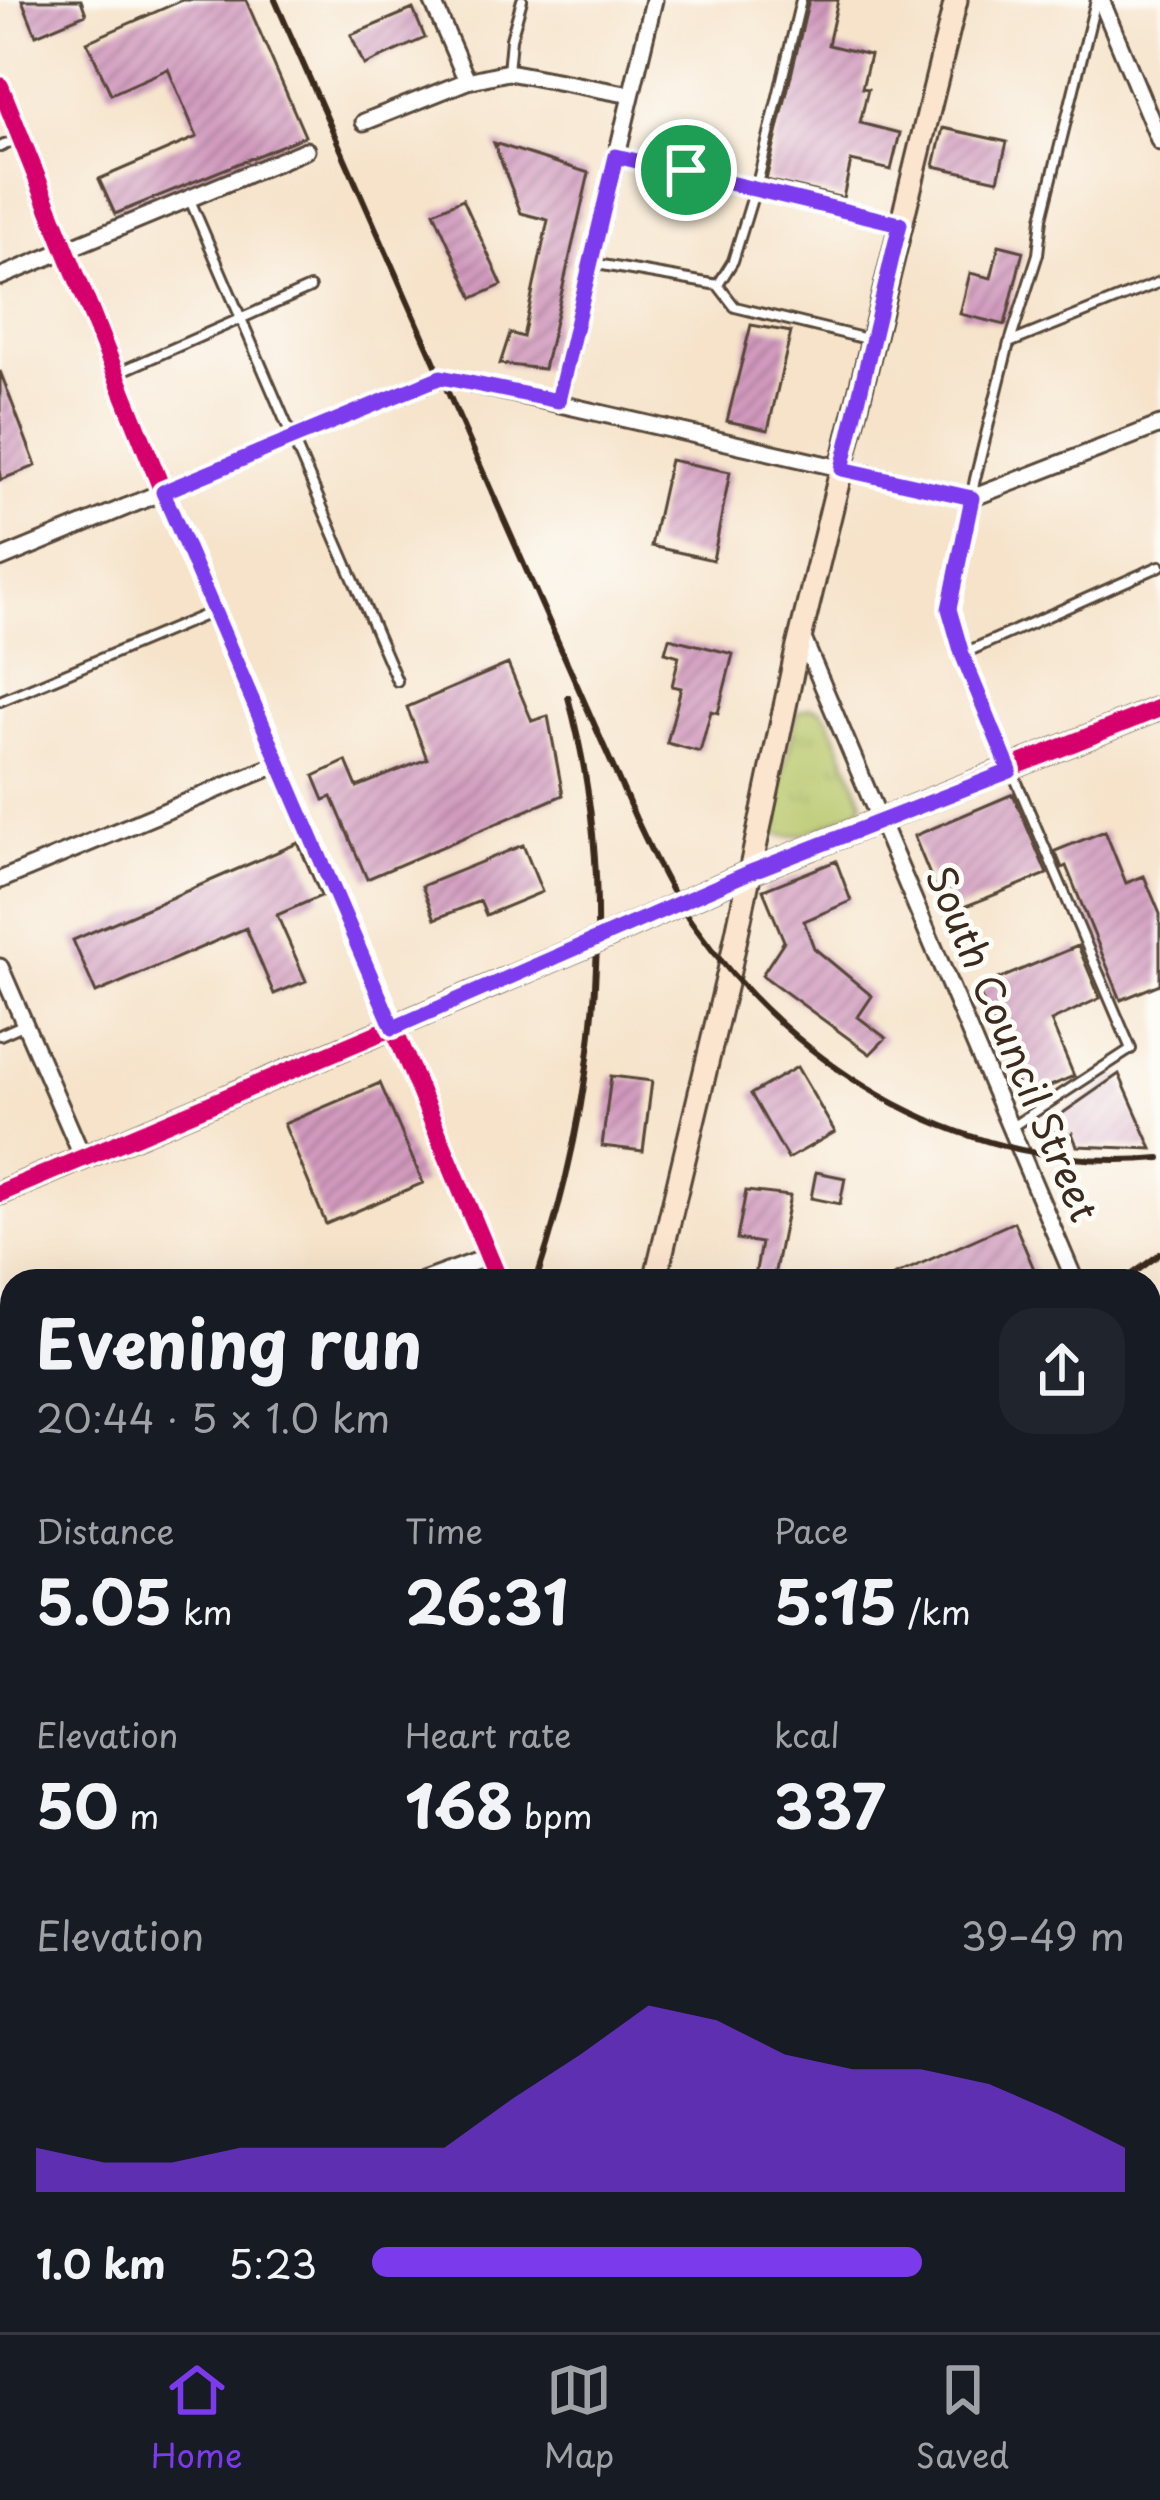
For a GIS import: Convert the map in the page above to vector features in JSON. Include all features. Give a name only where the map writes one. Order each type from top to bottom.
[{"type":"main road","points":[[658,1269],[801,634],[956,0]]},
{"type":"main road","points":[[0,1193],[748,873],[1160,708]]},
{"type":"street","points":[[432,0],[467,81]]},
{"type":"street","points":[[558,401],[654,0]]},
{"type":"street","points":[[1098,0],[1159,138]]},
{"type":"street","points":[[364,122],[467,81],[508,72],[631,95]]},
{"type":"street","points":[[0,86],[163,492],[494,1269]]},
{"type":"street","points":[[0,277],[306,150]]},
{"type":"street","points":[[616,156],[900,224]]},
{"type":"street","points":[[0,560],[441,377],[972,498],[1160,425]]},
{"type":"street","name":"South Council Street","points":[[801,634],[1070,1269]]},
{"type":"street","points":[[0,880],[281,763]]},
{"type":"street","points":[[0,967],[83,1158]]},
{"type":"street","points":[[455,1269],[488,1257]]},
{"type":"lane","points":[[508,72],[522,0]]},
{"type":"lane","points":[[718,285],[733,262],[801,0]]},
{"type":"lane","points":[[1010,1128],[1131,1049],[1010,771],[962,654],[949,609],[1009,343],[1039,254],[1042,218],[1098,0]]},
{"type":"lane","points":[[0,147],[21,137]]},
{"type":"lane","points":[[189,198],[397,681]]},
{"type":"lane","points":[[591,263],[718,285],[735,307],[873,340]]},
{"type":"lane","points":[[1009,343],[1160,282]]},
{"type":"lane","points":[[115,374],[310,288]]},
{"type":"lane","points":[[962,654],[1160,566]]},
{"type":"lane","points":[[0,701],[216,610]]},
{"type":"lane","points":[[0,1035],[25,1024]]},
{"type":"green space","points":[[811,707],[829,719],[863,801],[860,808],[816,830],[782,836],[772,833],[770,824],[798,712]]},
{"type":"building","points":[[22,0],[81,0],[86,14],[36,35]]},
{"type":"building","points":[[183,0],[246,0],[305,136],[115,214],[99,179],[197,137],[168,69],[111,94],[87,42]]},
{"type":"building","points":[[809,0],[838,0],[828,45],[870,55],[860,123],[900,133],[891,170],[851,161],[843,198],[766,180]]},
{"type":"building","points":[[413,9],[425,38],[364,65],[351,35]]},
{"type":"building","points":[[943,128],[1007,142],[998,180],[934,166]]},
{"type":"building","points":[[494,143],[589,173],[544,369],[500,364],[510,333],[523,337],[548,220],[521,213]]},
{"type":"building","points":[[463,199],[502,285],[473,298],[434,212]]},
{"type":"building","points":[[999,245],[1023,251],[1005,325],[960,314],[970,273],[991,278]]},
{"type":"building","points":[[751,325],[791,332],[768,430],[727,421]]},
{"type":"building","points":[[0,371],[36,466],[0,480]]},
{"type":"building","points":[[670,460],[730,472],[713,560],[651,546]]},
{"type":"building","points":[[669,638],[733,654],[718,713],[711,711],[700,752],[667,743],[681,688],[672,686],[679,656],[665,652]]},
{"type":"building","points":[[508,664],[532,721],[548,716],[563,795],[367,879],[332,797],[324,800],[314,776],[346,761],[357,787],[427,759],[407,707]]},
{"type":"building","points":[[1013,794],[1047,874],[946,914],[914,836]]},
{"type":"building","points":[[1105,831],[1126,883],[1144,876],[1160,914],[1160,984],[1121,1000],[1066,866],[1062,868],[1055,851]]},
{"type":"building","points":[[298,843],[321,896],[277,915],[306,981],[274,994],[246,928],[96,993],[73,940]]},
{"type":"building","points":[[523,845],[542,892],[486,915],[480,901],[435,919],[422,886]]},
{"type":"building","points":[[836,861],[851,901],[804,921],[814,948],[872,996],[858,1017],[886,1038],[870,1054],[762,975],[784,941],[763,890]]},
{"type":"building","points":[[1078,946],[1100,998],[1051,1021],[1074,1076],[1023,1098],[977,988]]},
{"type":"building","points":[[797,1067],[835,1132],[788,1159],[751,1094]]},
{"type":"building","points":[[1119,1074],[1152,1149],[1077,1146],[1072,1133],[1061,1140],[1053,1127],[1063,1121],[1060,1115]]},
{"type":"building","points":[[611,1076],[652,1081],[643,1151],[602,1146]]},
{"type":"building","points":[[380,1083],[423,1183],[326,1224],[284,1124]]},
{"type":"building","points":[[816,1172],[845,1178],[840,1204],[811,1198]]},
{"type":"building","points":[[746,1191],[790,1196],[775,1269],[756,1269],[761,1243],[737,1239]]},
{"type":"building","points":[[1014,1222],[1034,1269],[909,1269]]},
{"type":"railway","points":[[275,0],[636,819],[692,923],[735,977],[784,1026],[837,1068],[895,1104],[957,1131],[1022,1150],[1090,1159],[1160,1158]]},
{"type":"railway","points":[[540,1269],[574,1138],[595,991],[594,842],[568,697]]},
{"type":"railway","points":[[1139,1269],[1160,1254]]},
{"type":"cycle path","points":[[0,86],[163,492],[494,1269]]},
{"type":"cycle path","points":[[0,1193],[748,873],[1160,708]]},
{"type":"route","points":[[616,156],[686,170],[900,224],[842,469],[972,498],[949,609],[962,654],[1010,771],[748,873],[393,1028],[163,492],[441,377],[558,401],[616,156]]}]
